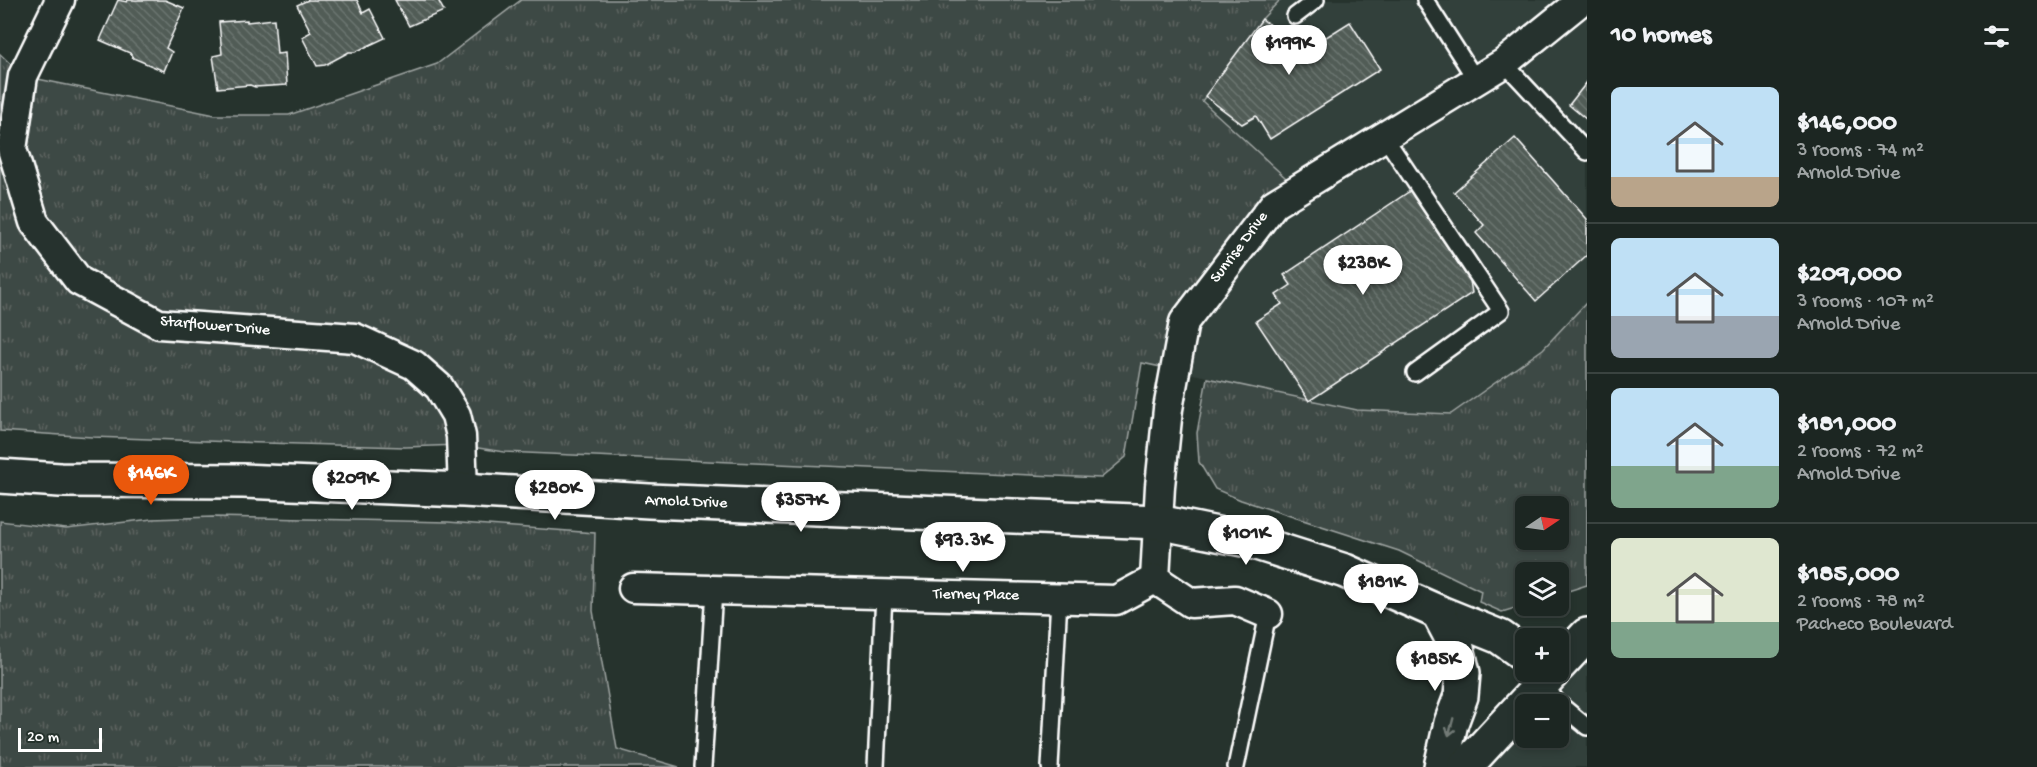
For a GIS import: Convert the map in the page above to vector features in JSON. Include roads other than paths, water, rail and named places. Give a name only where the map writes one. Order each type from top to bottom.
[{"type":"street","name":"Starflower Drive","points":[[60,0],[23,76],[12,149],[34,222],[79,281],[159,324],[355,338],[414,365],[439,387],[456,415],[461,436],[463,490]]},
{"type":"street","name":"Sunrise Drive","points":[[1155,579],[1168,409],[1184,322],[1274,204],[1504,63],[1582,0]]},
{"type":"street","name":"Arnold Drive","points":[[0,476],[60,480],[243,481],[1158,522],[1247,540],[1345,571],[1500,637],[1515,648]]},
{"type":"street","name":"Tierney Place","points":[[633,588],[1116,600],[1155,579]]},
{"type":"street","points":[[1155,579],[1191,603],[1235,600],[1268,614]]},
{"type":"street","points":[[1438,612],[1457,648],[1463,673],[1461,696],[1451,723],[1441,767]]},
{"type":"street","points":[[1569,649],[1587,635]]},
{"type":"street","points":[[1465,767],[1533,682]]},
{"type":"lane","points":[[1295,16],[1316,0]]},
{"type":"lane","points":[[1425,0],[1476,80]]},
{"type":"lane","points":[[1504,63],[1587,152]]},
{"type":"lane","points":[[1384,136],[1502,311],[1415,373]]},
{"type":"lane","points":[[703,767],[714,590]]},
{"type":"lane","points":[[876,767],[884,594]]},
{"type":"lane","points":[[1050,767],[1059,598]]},
{"type":"lane","points":[[1236,767],[1268,614]]},
{"type":"lane","points":[[1548,682],[1557,702],[1587,727]]}]
